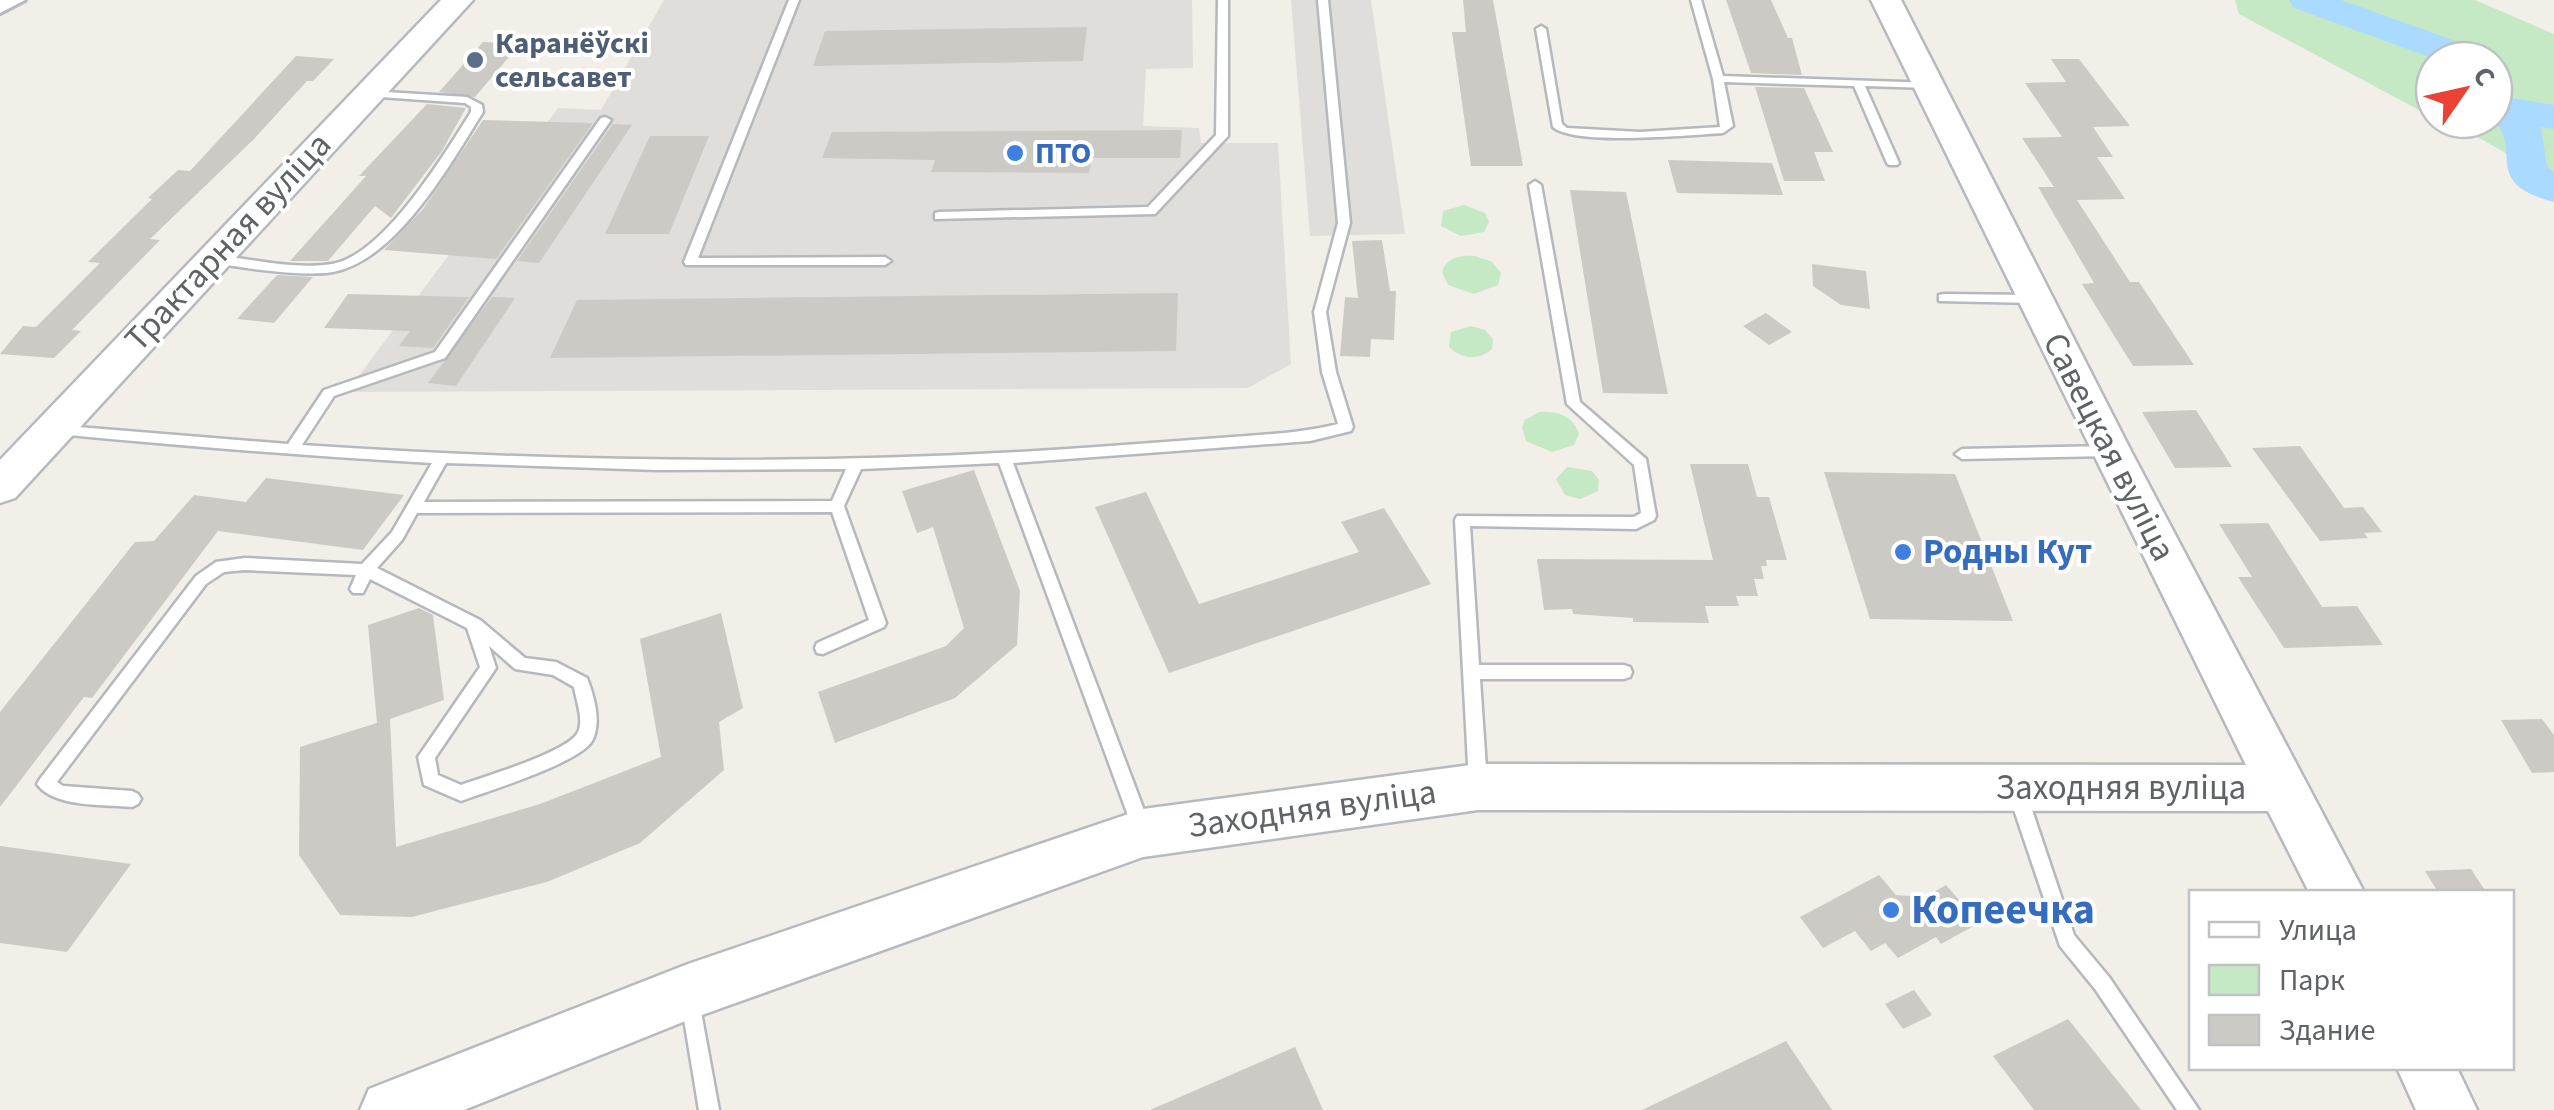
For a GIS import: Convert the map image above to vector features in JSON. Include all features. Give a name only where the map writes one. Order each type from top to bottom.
[{"type":"street","points":[[0,6],[14,0]]},
{"type":"street","name":"Трактарная вуліца","points":[[0,487],[210,258],[458,0]]},
{"type":"street","name":"Савецкая вуліца","points":[[1886,0],[2110,451],[2336,890]]},
{"type":"street","name":"Заходняя вуліца","points":[[390,1110],[688,992],[1144,833],[1478,787],[2285,788]]},
{"type":"street","points":[[2427,1070],[2447,1110]]},
{"type":"lane","points":[[794,0],[690,262],[885,261]]},
{"type":"lane","points":[[940,216],[1151,212],[1222,136],[1223,0]]},
{"type":"lane","points":[[54,429],[291,451],[442,459],[856,464],[1004,458],[1310,436],[1346,427],[1329,372],[1320,312],[1344,223],[1324,0]]},
{"type":"lane","points":[[1541,29],[1557,125],[1564,131],[1640,135],[1722,130],[1727,126],[1718,79],[1696,0]]},
{"type":"lane","points":[[1718,79],[1929,85]]},
{"type":"lane","points":[[1858,84],[1892,163]]},
{"type":"lane","points":[[210,258],[332,268],[370,254],[442,166],[477,112],[476,105],[467,100],[368,94]]},
{"type":"lane","points":[[291,451],[329,393],[440,355],[605,120]]},
{"type":"lane","points":[[1478,787],[1462,520],[1636,524],[1649,516],[1641,464],[1574,404],[1536,185]]},
{"type":"lane","points":[[1944,298],[2034,298]]},
{"type":"lane","points":[[1962,454],[2110,451]]},
{"type":"lane","points":[[1004,458],[1144,833]]},
{"type":"lane","points":[[358,589],[366,570],[398,536],[442,459]]},
{"type":"lane","points":[[823,648],[878,623],[837,506],[856,464]]},
{"type":"lane","points":[[414,508],[837,506]]},
{"type":"lane","points":[[132,799],[60,793],[46,784],[201,580],[221,566],[366,570],[474,624],[521,664],[556,669],[581,683],[589,722],[584,739],[557,757],[461,793],[430,780],[426,757],[488,668],[474,624]]},
{"type":"lane","points":[[1472,672],[1624,672]]},
{"type":"lane","points":[[2016,788],[2067,940],[2102,983],[2188,1110]]},
{"type":"lane","points":[[688,992],[709,1110]]},
{"type":"shaded area","points":[[664,0],[1192,0],[1193,68],[1146,69],[1143,126],[1199,128],[1201,143],[1278,143],[1291,364],[1248,388],[347,392],[558,108],[601,110]]},
{"type":"shaded area","points":[[1291,0],[1371,0],[1405,234],[1310,236]]},
{"type":"green space","points":[[2235,0],[2475,0],[2554,34],[2554,199],[2530,167],[2483,140],[2514,140],[2514,40],[2414,40],[2414,107],[2239,14]]},
{"type":"green space","points":[[1464,205],[1485,213],[1489,222],[1484,232],[1461,236],[1441,226],[1443,211]]},
{"type":"green space","points":[[1475,256],[1492,262],[1501,273],[1498,285],[1474,294],[1448,285],[1442,272],[1447,263]]},
{"type":"green space","points":[[1471,326],[1485,330],[1493,339],[1492,349],[1476,357],[1464,356],[1449,347],[1451,332]]},
{"type":"green space","points":[[1539,412],[1558,414],[1573,422],[1579,434],[1574,445],[1552,452],[1526,441],[1522,427],[1525,420]]},
{"type":"green space","points":[[1567,467],[1592,471],[1599,480],[1598,491],[1580,499],[1565,495],[1556,479]]},
{"type":"building","points":[[1463,0],[1493,0],[1523,166],[1471,166],[1452,32],[1466,32]]},
{"type":"building","points":[[1726,0],[1771,0],[1788,38],[1792,38],[1802,75],[1751,73]]},
{"type":"building","points":[[1087,27],[1083,61],[813,66],[825,31]]},
{"type":"building","points":[[483,42],[520,44],[475,97],[439,92]]},
{"type":"building","points":[[296,56],[334,59],[313,81],[307,81],[254,139],[150,239],[160,240],[72,330],[81,331],[54,358],[0,354],[23,326],[36,327],[100,263],[88,262],[178,170],[190,171]]},
{"type":"building","points":[[2051,59],[2079,59],[2130,126],[2093,127],[2113,157],[2097,157],[2125,199],[2077,200],[2130,282],[2139,282],[2194,365],[2133,366],[2082,284],[2094,283],[2038,187],[2054,187],[2022,138],[2062,137],[2025,83],[2066,82]]},
{"type":"building","points":[[1755,87],[1804,88],[1833,152],[1814,152],[1825,181],[1784,181]]},
{"type":"building","points":[[427,104],[466,108],[442,151],[391,218],[375,206],[328,261],[290,261],[366,176],[359,176]]},
{"type":"building","points":[[483,120],[593,123],[496,259],[384,250],[423,209]]},
{"type":"building","points":[[613,124],[632,125],[539,263],[517,261]]},
{"type":"building","points":[[1182,130],[1180,158],[1092,158],[1089,173],[931,172],[935,160],[822,158],[832,132]]},
{"type":"building","points":[[650,136],[709,136],[669,234],[605,234]]},
{"type":"building","points":[[1668,160],[1772,163],[1783,195],[1677,193]]},
{"type":"building","points":[[1570,190],[1626,192],[1668,394],[1603,393]]},
{"type":"building","points":[[1382,240],[1390,291],[1396,291],[1394,340],[1371,339],[1370,357],[1340,356],[1345,297],[1358,298],[1352,241]]},
{"type":"building","points":[[1812,264],[1866,271],[1870,309],[1841,305],[1813,286]]},
{"type":"building","points":[[277,275],[313,277],[274,323],[237,319]]},
{"type":"building","points":[[1178,293],[1176,351],[550,358],[577,300]]},
{"type":"building","points":[[348,294],[469,297],[433,348],[399,346],[410,331],[324,328]]},
{"type":"building","points":[[492,297],[515,298],[456,386],[428,383]]},
{"type":"building","points":[[1766,313],[1792,332],[1769,345],[1743,326]]},
{"type":"building","points":[[2196,410],[2232,467],[2175,468],[2142,412]]},
{"type":"building","points":[[2300,446],[2344,508],[2363,507],[2382,532],[2364,533],[2368,538],[2320,541],[2252,448]]},
{"type":"building","points":[[1690,464],[1748,464],[1757,497],[1769,497],[1787,560],[1766,560],[1767,566],[1761,566],[1764,579],[1754,579],[1758,596],[1736,596],[1739,606],[1705,606],[1709,623],[1633,622],[1633,618],[1573,614],[1572,609],[1544,610],[1537,559],[1713,560]]},
{"type":"building","points":[[974,470],[1020,591],[1017,645],[955,698],[835,743],[818,692],[946,646],[964,628],[933,527],[917,533],[902,491]]},
{"type":"building","points":[[1824,472],[1955,474],[2013,621],[1870,619]]},
{"type":"building","points":[[266,478],[404,495],[363,550],[218,531],[92,698],[84,697],[0,807],[0,712],[135,542],[154,541],[194,495],[246,502]]},
{"type":"building","points":[[1146,492],[1199,604],[1359,552],[1341,522],[1384,508],[1431,584],[1169,673],[1095,507]]},
{"type":"building","points":[[2268,523],[2322,607],[2357,606],[2383,645],[2284,648],[2238,577],[2252,577],[2219,524]]},
{"type":"building","points":[[419,608],[433,615],[444,700],[390,719],[396,847],[540,804],[661,757],[640,639],[721,613],[743,708],[719,722],[724,770],[640,843],[547,882],[412,917],[340,915],[299,855],[300,747],[377,723],[368,625]]},
{"type":"building","points":[[2542,719],[2554,735],[2554,772],[2532,773],[2501,720]]},
{"type":"building","points":[[0,846],[131,864],[67,952],[0,943]]},
{"type":"building","points":[[2471,869],[2485,890],[2437,890],[2425,871]]},
{"type":"building","name":"Копеечка","points":[[1879,875],[1896,895],[1910,896],[1917,902],[1946,885],[1979,923],[1941,944],[1936,937],[1898,958],[1885,943],[1871,951],[1855,931],[1823,948],[1800,917]]},
{"type":"building","points":[[1914,990],[1932,1015],[1903,1029],[1885,1004]]},
{"type":"building","points":[[2068,1019],[2141,1110],[2034,1110],[1993,1056]]},
{"type":"building","points":[[1786,1041],[1832,1110],[1642,1110]]},
{"type":"building","points":[[1295,1047],[1323,1110],[1150,1110]]},
{"type":"waterway","points":[[2307,0],[2418,40]]},
{"type":"waterway","points":[[2554,117],[2505,109],[2521,126],[2527,173],[2554,189]]},
{"type":"place","name":"Каранёўскі сельсавет","points":[[475,60]]},
{"type":"place","name":"ПТО","points":[[1015,153]]},
{"type":"place","name":"Родны Кут","points":[[1903,552]]},
{"type":"place","name":"Копеечка","points":[[1891,910]]}]
